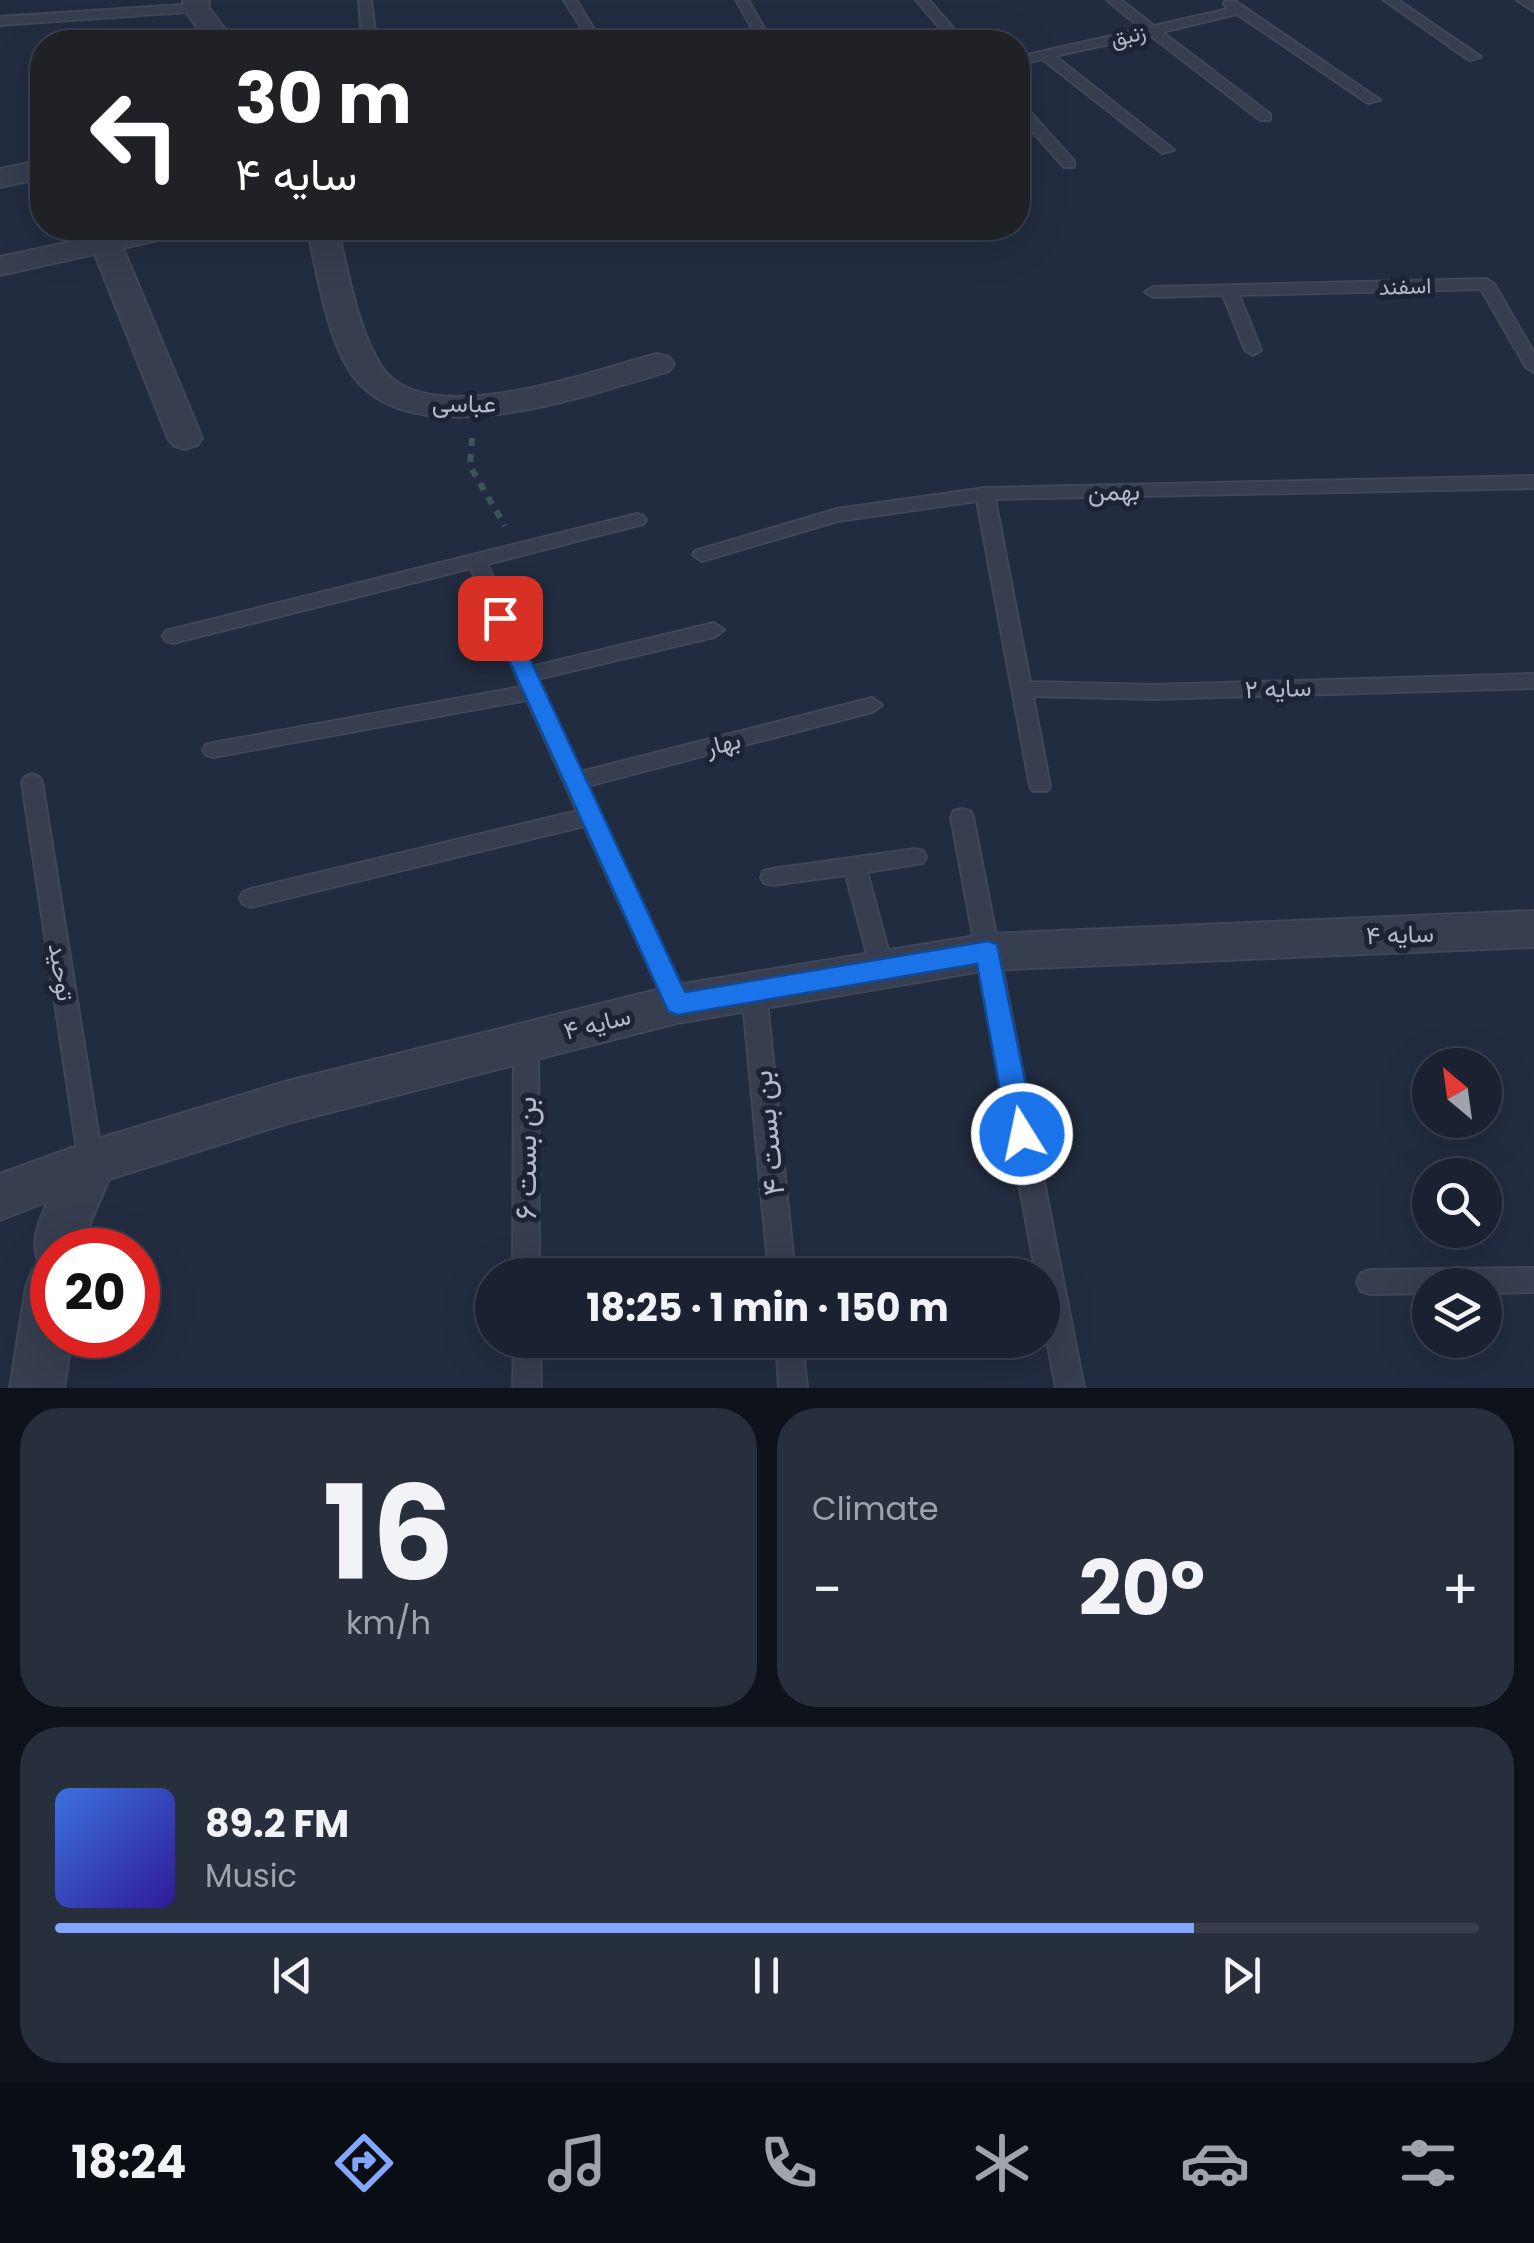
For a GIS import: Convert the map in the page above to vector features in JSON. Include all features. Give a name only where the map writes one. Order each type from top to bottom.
[{"type":"street","points":[[196,4],[213,30]]},
{"type":"street","points":[[0,178],[30,172]]},
{"type":"street","points":[[0,266],[115,240]]},
{"type":"street","name":"عباسی","points":[[325,240],[356,350],[373,379],[413,402],[474,407],[524,402],[657,364]]},
{"type":"street","points":[[105,242],[185,438]]},
{"type":"street","name":"سایه ۴","points":[[0,1197],[91,1163],[288,1102],[677,1004],[988,952],[1534,928]]},
{"type":"street","points":[[63,1228],[91,1163]]},
{"type":"street","points":[[37,1388],[41,1358]]},
{"type":"lane","points":[[365,0],[368,30]]},
{"type":"lane","points":[[570,0],[589,30]]},
{"type":"lane","points":[[742,0],[759,30]]},
{"type":"lane","points":[[922,0],[949,30]]},
{"type":"lane","points":[[1113,0],[1265,117]]},
{"type":"lane","points":[[1224,0],[1373,100]]},
{"type":"lane","points":[[1390,0],[1474,57]]},
{"type":"lane","points":[[1523,0],[1534,6]]},
{"type":"lane","points":[[0,21],[196,4]]},
{"type":"lane","name":"زنبق","points":[[1030,59],[1239,10]]},
{"type":"lane","points":[[1045,55],[1167,150]]},
{"type":"lane","points":[[1030,121],[1068,164]]},
{"type":"lane","name":"اسفند","points":[[1153,292],[1486,284],[1534,367]]},
{"type":"lane","points":[[1228,288],[1253,350]]},
{"type":"lane","name":"بهمن","points":[[702,554],[837,515],[986,494],[1534,482]]},
{"type":"lane","points":[[986,494],[1040,786]]},
{"type":"lane","points":[[173,636],[637,520]]},
{"type":"lane","points":[[476,561],[677,1004]]},
{"type":"lane","points":[[213,750],[530,683],[714,630]]},
{"type":"lane","name":"سایه ۲","points":[[1022,689],[1154,692],[1534,681]]},
{"type":"lane","name":"بهار","points":[[574,781],[872,705]]},
{"type":"lane","name":"توحید","points":[[32,782],[91,1163]]},
{"type":"lane","points":[[251,898],[590,816]]},
{"type":"lane","points":[[962,817],[1070,1388]]},
{"type":"lane","points":[[772,877],[915,857]]},
{"type":"lane","points":[[854,865],[882,969]]},
{"type":"lane","name":"بن بست ۴","points":[[754,991],[780,1258]]},
{"type":"lane","name":"بن بست ۶","points":[[526,1040],[526,1258]]},
{"type":"lane","points":[[1370,1282],[1534,1280]]},
{"type":"lane","points":[[526,1358],[526,1388]]},
{"type":"lane","points":[[790,1358],[793,1388]]},
{"type":"path","points":[[474,407],[470,466],[519,551]]},
{"type":"route","points":[[500,618],[677,1004],[988,952],[1022,1134]]}]
